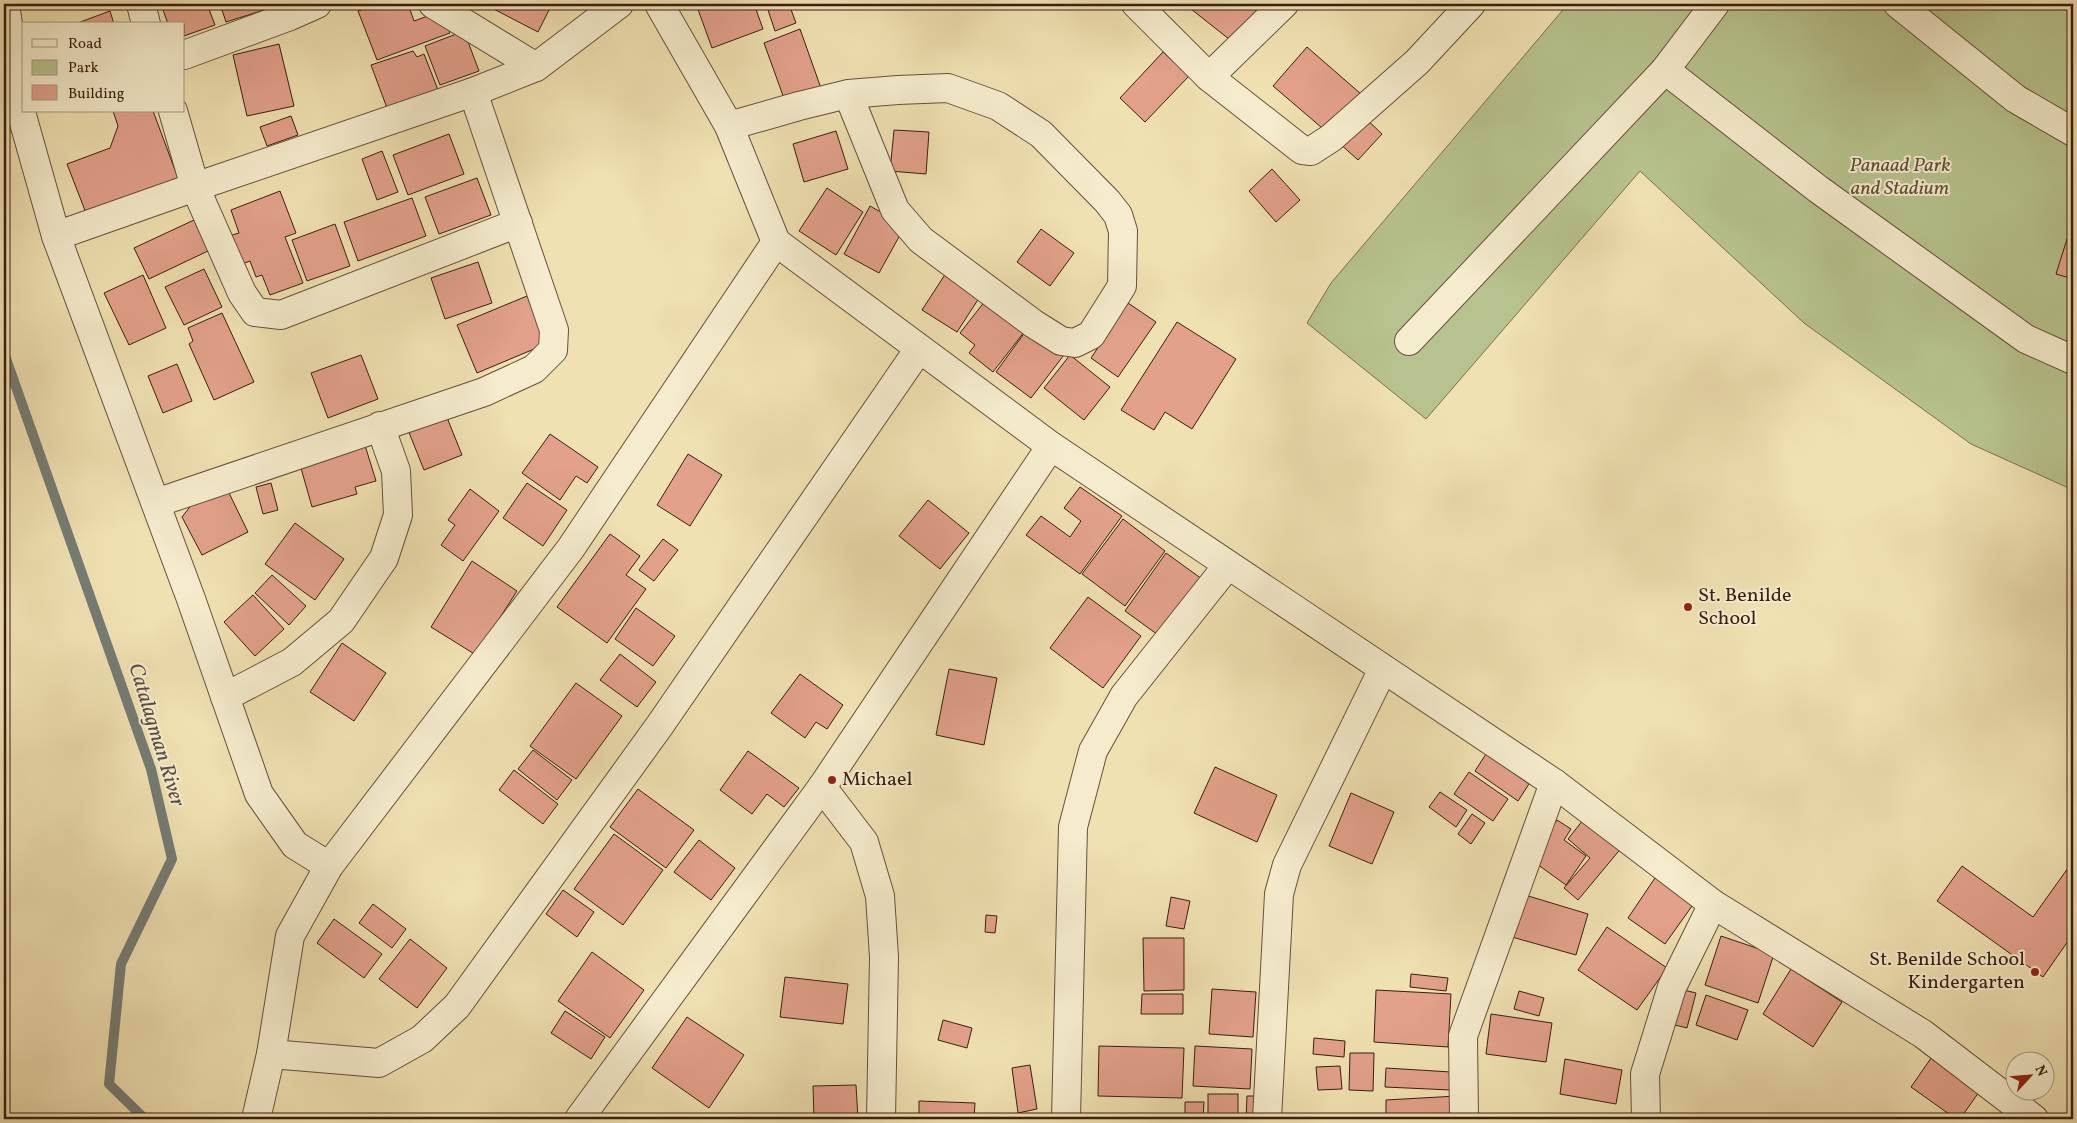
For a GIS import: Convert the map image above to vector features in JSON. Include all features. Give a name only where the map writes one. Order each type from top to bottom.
[{"type":"street","points":[[5,4],[21,112],[56,236],[156,503],[260,794],[294,845],[328,866]]},
{"type":"street","points":[[141,4],[146,22]]},
{"type":"street","points":[[185,55],[318,4]]},
{"type":"street","points":[[433,4],[536,67]]},
{"type":"street","points":[[56,236],[473,92],[536,67],[619,4]]},
{"type":"street","points":[[659,4],[729,126],[776,242],[1051,446],[1554,783],[1713,904],[1923,1034],[2034,1119]]},
{"type":"street","points":[[1136,4],[1209,77],[1302,150],[1310,151],[1331,138],[1417,62],[1471,4]]},
{"type":"street","points":[[1209,77],[1284,4]]},
{"type":"street","points":[[1409,341],[1665,70],[1716,4]]},
{"type":"street","points":[[1898,4],[2016,99],[2073,132]]},
{"type":"street","points":[[1665,70],[1818,189],[2026,339],[2073,360]]},
{"type":"street","points":[[729,126],[848,94],[948,88],[998,106],[1041,134],[1108,201],[1118,215],[1123,231],[1122,286],[1091,335],[1075,343],[1061,341],[1034,324],[921,240],[895,210],[848,94]]},
{"type":"street","points":[[156,503],[484,392],[534,369],[553,350],[554,330],[473,92]]},
{"type":"street","points":[[174,112],[195,187],[242,293],[255,312],[281,315],[518,223]]},
{"type":"street","points":[[256,1119],[271,1054],[290,936],[328,866],[571,548],[776,242]]},
{"type":"street","points":[[271,1054],[379,1063],[422,1040],[457,1006],[660,725],[919,349]]},
{"type":"street","points":[[225,697],[292,662],[341,621],[384,558],[398,515],[396,471],[380,426]]},
{"type":"street","points":[[579,1119],[822,787],[1051,446]]},
{"type":"street","points":[[1066,1119],[1073,827],[1094,752],[1124,696],[1228,565]]},
{"type":"street","points":[[1267,1119],[1279,894],[1287,865],[1383,669]]},
{"type":"street","points":[[1464,1119],[1463,1036],[1554,783]]},
{"type":"street","points":[[822,787],[864,842],[880,896],[884,957],[881,1119]]},
{"type":"street","points":[[1646,1119],[1645,1074],[1669,995],[1713,904]]},
{"type":"green space","name":"Panaad Park and Stadium","points":[[1568,4],[2073,4],[2073,490],[1971,444],[1804,323],[1640,171],[1426,419],[1307,323],[1331,283]]},
{"type":"building","points":[[79,4],[123,4],[123,9],[79,9]]},
{"type":"building","points":[[161,4],[207,4],[215,25],[185,36],[185,22],[167,22]]},
{"type":"building","points":[[220,4],[280,4],[280,5],[226,22]]},
{"type":"building","points":[[380,4],[408,4],[414,21],[442,11],[450,33],[377,60],[358,11]]},
{"type":"building","points":[[484,4],[552,4],[538,32]]},
{"type":"building","points":[[696,4],[754,4],[763,29],[712,48]]},
{"type":"building","points":[[766,4],[789,4],[796,23],[775,31]]},
{"type":"building","points":[[1195,4],[1264,5],[1234,43],[1191,9]]},
{"type":"building","points":[[110,11],[113,22],[80,22]]},
{"type":"building","points":[[800,29],[822,91],[786,104],[764,43]]},
{"type":"building","points":[[464,31],[479,71],[440,85],[425,46]]},
{"type":"building","points":[[279,44],[294,106],[247,116],[233,55]]},
{"type":"building","points":[[1307,47],[1361,94],[1328,133],[1273,86]]},
{"type":"building","points":[[413,51],[417,57],[424,54],[438,90],[387,108],[371,65]]},
{"type":"building","points":[[1163,52],[1189,76],[1145,122],[1120,98]]},
{"type":"building","points":[[113,112],[153,112],[178,178],[86,213],[67,164],[110,148],[118,126]]},
{"type":"building","points":[[1362,115],[1382,134],[1358,160],[1338,142]]},
{"type":"building","points":[[291,116],[298,135],[267,146],[260,127]]},
{"type":"building","points":[[894,130],[929,132],[926,174],[890,171]]},
{"type":"building","points":[[836,131],[848,169],[804,182],[793,144]]},
{"type":"building","points":[[449,134],[464,174],[408,195],[393,155]]},
{"type":"building","points":[[382,151],[398,192],[377,200],[362,159]]},
{"type":"building","points":[[1272,169],[1300,200],[1276,222],[1249,191]]},
{"type":"building","points":[[477,178],[491,215],[439,234],[425,197]]},
{"type":"building","points":[[827,188],[863,212],[836,255],[799,231]]},
{"type":"building","points":[[280,191],[296,233],[285,237],[303,283],[270,295],[262,275],[256,277],[250,261],[240,265],[229,236],[239,233],[231,210]]},
{"type":"building","points":[[412,198],[426,236],[358,261],[344,222]]},
{"type":"building","points":[[870,206],[905,226],[879,273],[844,254]]},
{"type":"building","points":[[194,220],[208,251],[149,279],[134,248]]},
{"type":"building","points":[[335,224],[350,266],[307,281],[292,240]]},
{"type":"building","points":[[1041,229],[1074,253],[1050,286],[1017,262]]},
{"type":"building","points":[[2068,236],[2073,238],[2073,279],[2056,274]]},
{"type":"building","points":[[478,262],[492,303],[445,319],[431,278]]},
{"type":"building","points":[[204,269],[222,307],[184,325],[165,287]]},
{"type":"building","points":[[946,273],[981,295],[957,332],[922,310]]},
{"type":"building","points":[[143,275],[166,328],[129,345],[104,293]]},
{"type":"building","points":[[527,296],[546,344],[477,373],[457,325]]},
{"type":"building","points":[[989,296],[1028,327],[993,372],[969,353],[975,345],[960,333]]},
{"type":"building","points":[[1128,303],[1156,322],[1118,377],[1091,358]]},
{"type":"building","points":[[222,313],[254,382],[214,400],[189,344],[193,341],[188,328]]},
{"type":"building","points":[[1177,322],[1236,359],[1192,429],[1165,412],[1154,430],[1121,410]]},
{"type":"building","points":[[1031,324],[1067,351],[1031,398],[996,372]]},
{"type":"building","points":[[361,355],[378,399],[328,418],[311,373]]},
{"type":"building","points":[[1070,355],[1110,387],[1084,420],[1044,388]]},
{"type":"building","points":[[177,364],[192,401],[163,413],[148,376]]},
{"type":"building","points":[[446,415],[462,455],[424,470],[408,430]]},
{"type":"building","points":[[550,434],[598,467],[587,483],[576,476],[560,500],[522,473]]},
{"type":"building","points":[[364,442],[376,481],[355,487],[357,494],[312,507],[299,461]]},
{"type":"building","points":[[688,454],[722,475],[690,526],[657,505]]},
{"type":"building","points":[[271,483],[278,510],[263,514],[256,487]]},
{"type":"building","points":[[527,483],[567,510],[543,546],[503,518]]},
{"type":"building","points":[[229,484],[229,493],[248,532],[202,555],[182,517],[196,499]]},
{"type":"building","points":[[1080,487],[1122,516],[1080,574],[1026,535],[1041,516],[1070,537],[1081,521],[1064,508]]},
{"type":"building","points":[[470,489],[499,511],[463,561],[441,545],[455,525],[448,520]]},
{"type":"building","points":[[928,500],[969,533],[940,569],[899,536]]},
{"type":"building","points":[[1123,519],[1165,551],[1125,606],[1082,574]]},
{"type":"building","points":[[295,523],[344,559],[315,600],[265,564]]},
{"type":"building","points":[[610,534],[640,556],[626,575],[646,589],[607,643],[557,607]]},
{"type":"building","points":[[663,539],[678,550],[654,581],[639,570]]},
{"type":"building","points":[[1166,553],[1202,579],[1161,637],[1125,611]]},
{"type":"building","points":[[472,561],[517,591],[476,655],[431,627]]},
{"type":"building","points":[[272,575],[306,606],[289,625],[255,593]]},
{"type":"building","points":[[253,595],[284,629],[255,656],[224,622]]},
{"type":"building","points":[[1088,597],[1141,636],[1103,688],[1050,648]]},
{"type":"building","points":[[636,608],[675,636],[653,666],[615,639]]},
{"type":"building","points":[[342,643],[386,673],[354,721],[310,692]]},
{"type":"building","points":[[620,654],[656,682],[637,707],[600,680]]},
{"type":"building","points":[[949,669],[997,678],[984,745],[936,735]]},
{"type":"building","points":[[800,674],[843,705],[827,729],[816,722],[805,738],[771,713]]},
{"type":"building","points":[[576,683],[622,716],[576,779],[530,746]]},
{"type":"building","points":[[533,750],[572,780],[557,800],[518,769]]},
{"type":"building","points":[[748,751],[799,788],[784,807],[767,794],[752,814],[720,790]]},
{"type":"building","points":[[1486,754],[1529,784],[1518,801],[1475,771]]},
{"type":"building","points":[[1215,767],[1277,795],[1257,842],[1194,813]]},
{"type":"building","points":[[514,770],[558,804],[543,824],[499,790]]},
{"type":"building","points":[[1469,772],[1508,799],[1493,821],[1454,794]]},
{"type":"building","points":[[638,789],[694,830],[666,868],[610,827]]},
{"type":"building","points":[[1440,792],[1467,810],[1456,827],[1429,807]]},
{"type":"building","points":[[1351,793],[1394,812],[1372,864],[1329,846]]},
{"type":"building","points":[[1472,814],[1485,823],[1471,844],[1458,834]]},
{"type":"building","points":[[1587,815],[1623,846],[1578,900],[1564,888],[1590,858],[1568,839]]},
{"type":"building","points":[[1557,820],[1571,829],[1564,840],[1586,856],[1566,885],[1530,859]]},
{"type":"building","points":[[614,834],[663,870],[623,925],[574,889]]},
{"type":"building","points":[[699,840],[735,868],[711,900],[674,872]]},
{"type":"building","points":[[2073,861],[2073,934],[2043,977],[1937,901],[1962,866],[2033,917]]},
{"type":"building","points":[[1659,872],[1697,899],[1665,944],[1628,918]]},
{"type":"building","points":[[563,890],[594,912],[577,937],[546,914]]},
{"type":"building","points":[[1525,895],[1588,914],[1576,955],[1512,937]]},
{"type":"building","points":[[1171,897],[1190,901],[1184,929],[1166,926]]},
{"type":"building","points":[[373,904],[406,929],[392,948],[359,923]]},
{"type":"building","points":[[986,915],[997,916],[995,933],[985,932]]},
{"type":"building","points":[[334,919],[382,954],[364,978],[317,943]]},
{"type":"building","points":[[1607,927],[1667,968],[1637,1010],[1578,970]]},
{"type":"building","points":[[1721,936],[1774,954],[1758,1003],[1705,985]]},
{"type":"building","points":[[1143,938],[1184,938],[1184,990],[1144,991]]},
{"type":"building","points":[[410,939],[447,968],[417,1008],[379,979]]},
{"type":"building","points":[[592,952],[644,990],[610,1038],[558,1001]]},
{"type":"building","points":[[1791,969],[1842,1002],[1813,1047],[1763,1014]]},
{"type":"building","points":[[1411,974],[1448,978],[1446,991],[1410,987]]},
{"type":"building","points":[[785,977],[848,984],[843,1024],[780,1017]]},
{"type":"building","points":[[1212,989],[1256,992],[1253,1037],[1209,1034]]},
{"type":"building","points":[[1680,989],[1696,993],[1687,1028],[1671,1024]]},
{"type":"building","points":[[1376,990],[1451,994],[1448,1047],[1374,1042]]},
{"type":"building","points":[[1519,991],[1544,998],[1539,1016],[1514,1009]]},
{"type":"building","points":[[1142,994],[1183,994],[1183,1014],[1141,1014]]},
{"type":"building","points":[[1706,995],[1748,1010],[1737,1040],[1696,1025]]},
{"type":"building","points":[[565,1011],[605,1037],[591,1059],[551,1033]]},
{"type":"building","points":[[1491,1014],[1552,1023],[1546,1062],[1486,1054]]},
{"type":"building","points":[[687,1017],[744,1055],[709,1108],[652,1068]]},
{"type":"building","points":[[943,1020],[972,1028],[967,1048],[938,1040]]},
{"type":"building","points":[[1314,1038],[1345,1041],[1344,1057],[1313,1054]]},
{"type":"building","points":[[1099,1046],[1184,1048],[1182,1098],[1098,1096]]},
{"type":"building","points":[[1195,1046],[1252,1049],[1250,1089],[1193,1086]]},
{"type":"building","points":[[1936,1051],[1984,1085],[1960,1119],[1956,1119],[1911,1087]]},
{"type":"building","points":[[1350,1053],[1374,1053],[1373,1091],[1349,1090]]},
{"type":"building","points":[[1565,1059],[1622,1070],[1616,1104],[1560,1094]]},
{"type":"building","points":[[1030,1065],[1037,1109],[1018,1113],[1012,1068]]},
{"type":"building","points":[[1340,1066],[1342,1089],[1318,1090],[1316,1067]]},
{"type":"building","points":[[1386,1068],[1451,1072],[1451,1090],[1385,1087]]},
{"type":"building","points":[[856,1085],[858,1119],[814,1119],[813,1086]]},
{"type":"building","points":[[1208,1094],[1238,1094],[1238,1119],[1208,1119]]},
{"type":"building","points":[[1247,1096],[1260,1096],[1259,1119],[1246,1119]]},
{"type":"building","points":[[1457,1096],[1458,1119],[1386,1119],[1386,1100]]},
{"type":"building","points":[[919,1101],[975,1103],[974,1119],[919,1119]]},
{"type":"building","points":[[1185,1102],[1204,1102],[1203,1119],[1185,1119]]},
{"type":"building","points":[[1636,1114],[1637,1119],[1593,1119],[1593,1116]]},
{"type":"building","points":[[1509,1117],[1585,1119],[1509,1119]]},
{"type":"waterway","name":"Catalagman River","points":[[4,353],[151,769],[172,859],[121,964],[109,1084],[145,1119]]},
{"type":"place","name":"St. Benilde School","points":[[1688,607]]},
{"type":"place","name":"Michael","points":[[832,780]]},
{"type":"place","name":"St. Benilde School Kindergarten","points":[[2035,972]]}]
